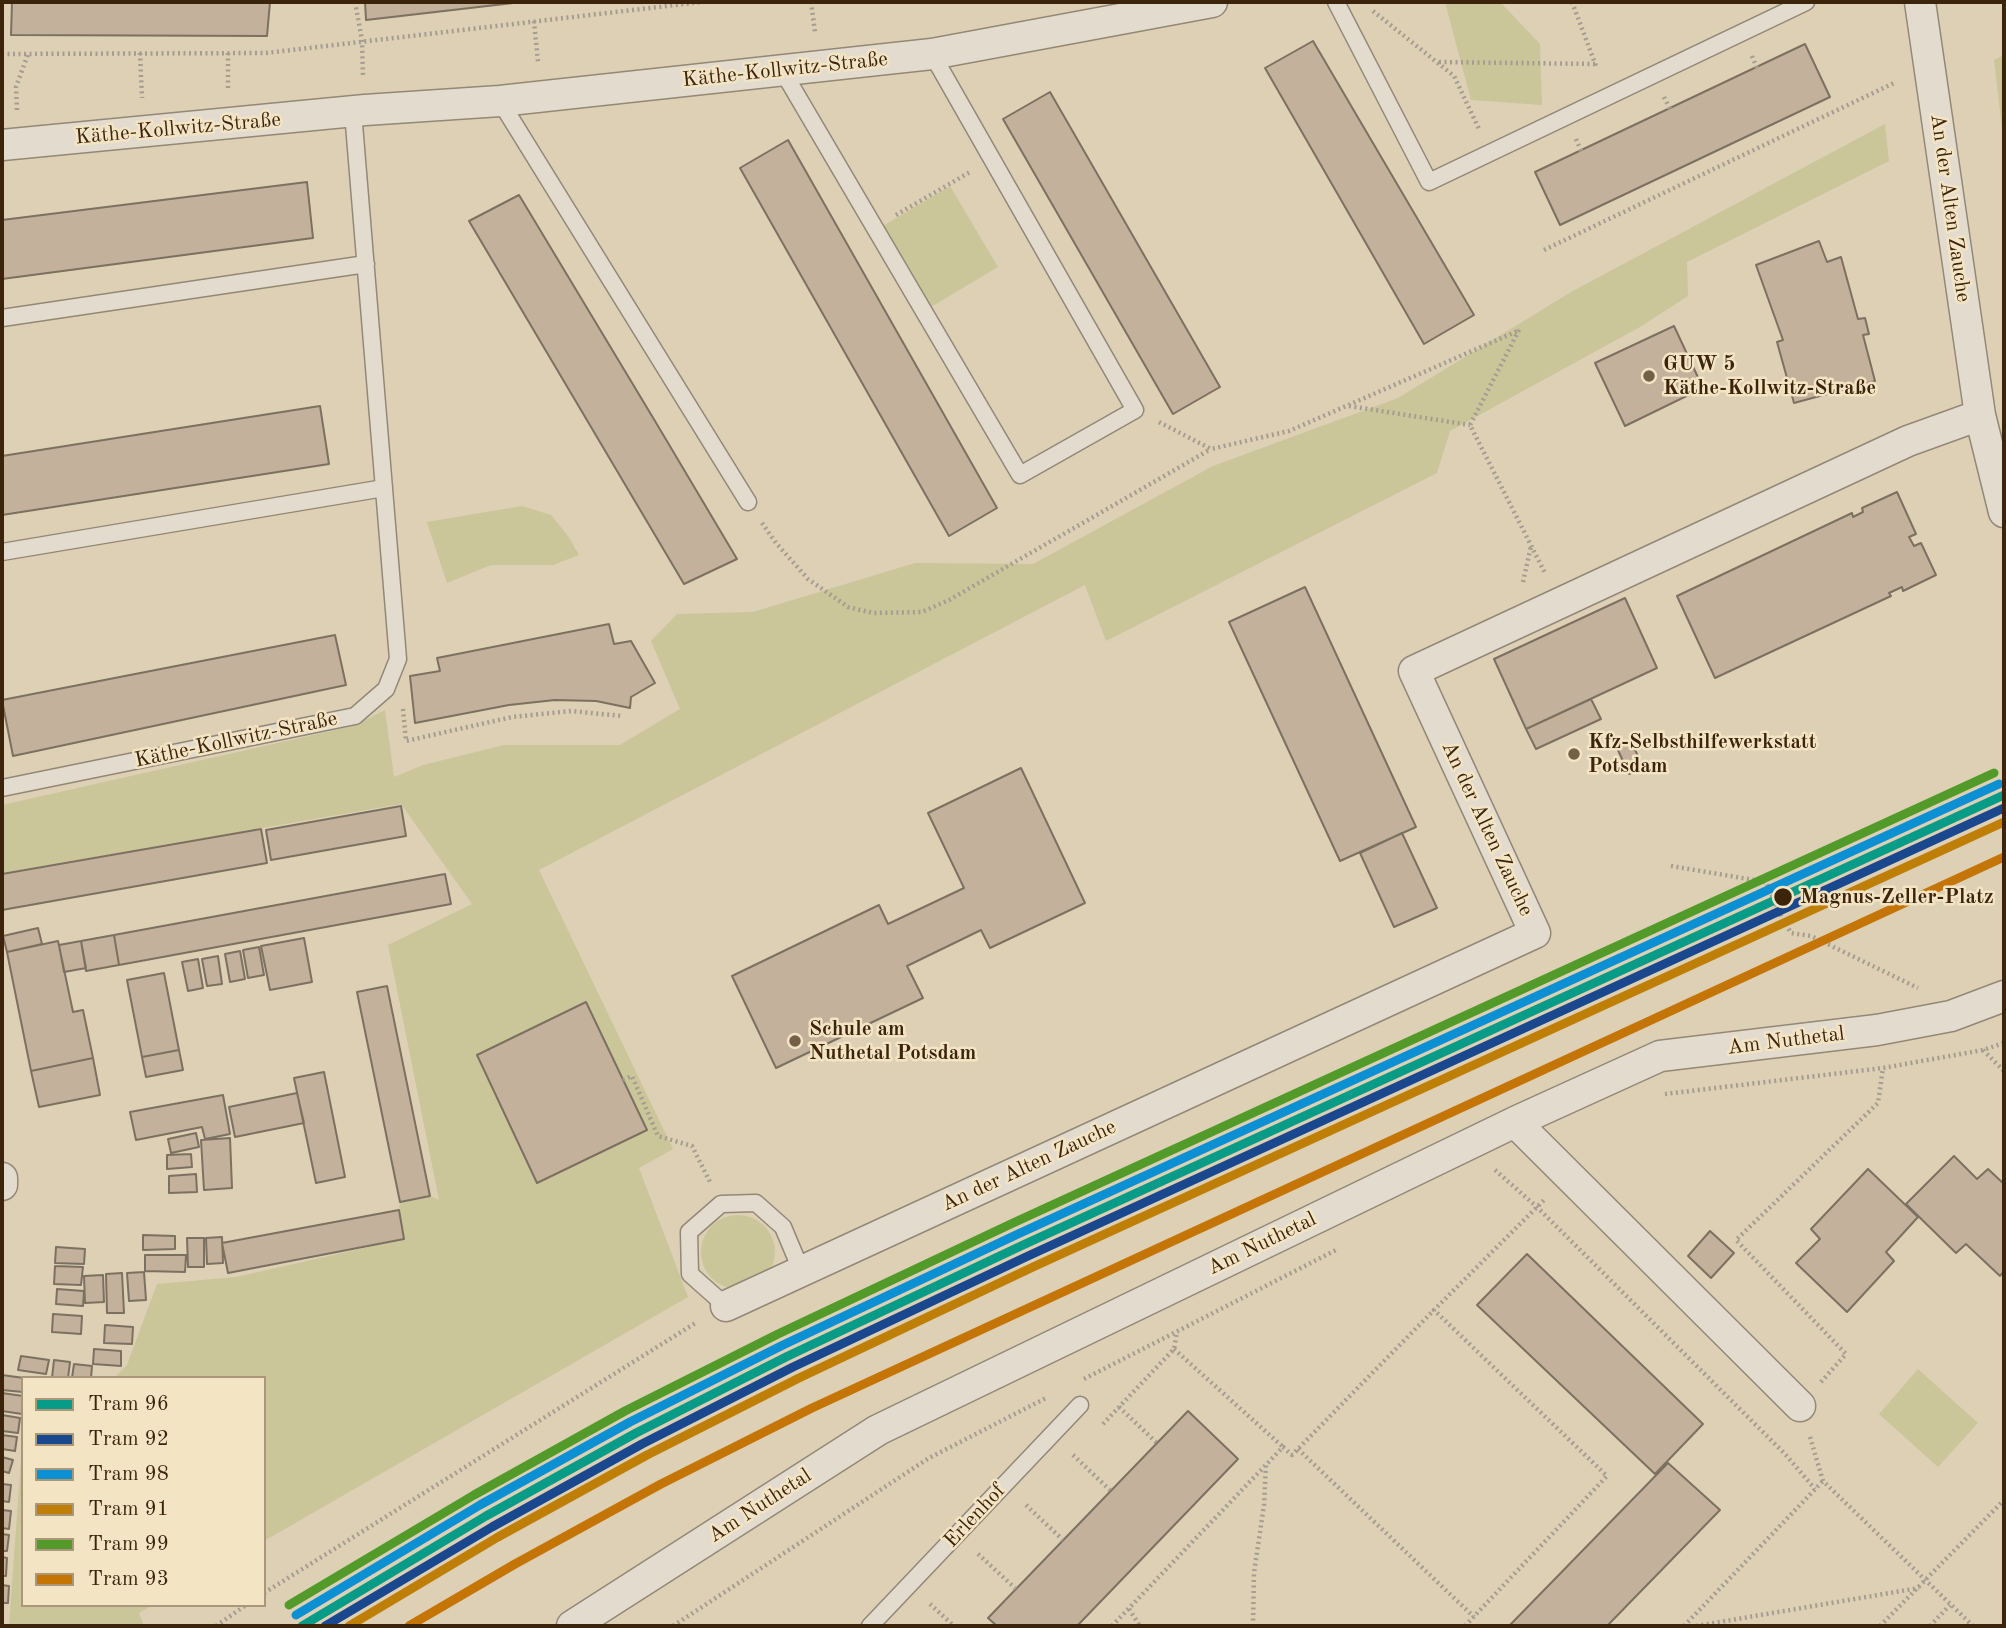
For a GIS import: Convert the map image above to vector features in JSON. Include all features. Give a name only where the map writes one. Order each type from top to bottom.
[{"type":"street","name":"Käthe-Kollwitz-Straße","points":[[10,145],[359,111],[500,101],[932,54],[1212,2]]},
{"type":"street","name":"An der Alten Zauche","points":[[1920,2],[1980,415],[2004,512]]},
{"type":"street","name":"An der Alten Zauche","points":[[726,1306],[1535,933],[1414,671],[1908,441],[1980,415]]},
{"type":"street","name":"Am Nuthetal","points":[[572,1626],[878,1430],[1515,1122],[1660,1056],[1877,1030],[1951,1016],[2004,996]]},
{"type":"street","points":[[1515,1122],[1800,1406]]},
{"type":"street","points":[[2,1178],[2,1185]]},
{"type":"lane","points":[[1336,2],[1429,182],[1806,2]]},
{"type":"lane","points":[[782,70],[1020,475],[1135,410],[932,54]]},
{"type":"lane","points":[[500,101],[748,502]]},
{"type":"lane","name":"Käthe-Kollwitz-Straße","points":[[2,788],[355,716],[386,689],[398,659],[366,264],[359,111]]},
{"type":"lane","points":[[2,318],[366,264]]},
{"type":"lane","points":[[2,552],[384,488]]},
{"type":"lane","points":[[726,1306],[690,1274],[689,1232],[721,1204],[756,1203],[783,1227],[801,1270]]},
{"type":"lane","name":"Erlenhof","points":[[870,1626],[1080,1405]]},
{"type":"path","points":[[355,2],[362,40],[359,111]]},
{"type":"path","points":[[2,54],[266,53],[701,2]]},
{"type":"path","points":[[1572,2],[1608,96]]},
{"type":"path","points":[[1364,6],[1454,76],[1489,152]]},
{"type":"path","points":[[534,22],[542,96]]},
{"type":"path","points":[[140,53],[143,132]]},
{"type":"path","points":[[10,145],[16,87],[28,54]]},
{"type":"path","points":[[1437,62],[1596,64]]},
{"type":"path","points":[[1544,250],[1894,83]]},
{"type":"path","points":[[875,228],[992,159]]},
{"type":"path","points":[[748,502],[776,543],[808,579],[848,607],[873,613],[922,612],[949,600],[1211,449],[1289,431],[1520,330],[1470,425]]},
{"type":"path","points":[[1346,406],[1470,425]]},
{"type":"path","points":[[1135,410],[1211,449]]},
{"type":"path","points":[[1470,425],[1560,603]]},
{"type":"path","points":[[398,659],[406,741],[512,718],[571,711],[622,716]]},
{"type":"path","points":[[1671,866],[1766,882],[1791,933],[1811,936],[1928,993]]},
{"type":"path","points":[[1653,1099],[1665,1094],[1883,1068],[1983,1050],[2004,1043]]},
{"type":"path","points":[[1983,1050],[2004,1071]]},
{"type":"path","points":[[1883,1068],[1878,1103],[1736,1240],[1846,1354],[1800,1406],[1823,1481],[1972,1626]]},
{"type":"path","points":[[623,1080],[632,1076],[659,1136],[692,1146],[721,1204]]},
{"type":"path","points":[[1482,1175],[1542,1149]]},
{"type":"path","points":[[1495,1169],[1537,1207],[1785,1454],[1815,1489]]},
{"type":"path","points":[[1177,1331],[1174,1349],[1293,1455],[1568,1175]]},
{"type":"path","points":[[1080,1381],[1348,1244]]},
{"type":"path","points":[[266,1592],[696,1322],[726,1306]]},
{"type":"path","points":[[1434,1310],[1607,1476],[1465,1626]]},
{"type":"path","points":[[673,1626],[929,1458],[1057,1392]]},
{"type":"path","points":[[1119,1407],[1157,1443]]},
{"type":"path","points":[[1112,1626],[1283,1447]]},
{"type":"path","points":[[1298,1449],[1474,1617]]},
{"type":"path","points":[[1073,1455],[1111,1491]]},
{"type":"path","points":[[1253,1626],[1254,1573],[1264,1506],[1266,1464]]},
{"type":"path","points":[[1684,1626],[1823,1481]]},
{"type":"path","points":[[1880,1626],[2004,1500]]},
{"type":"path","points":[[1026,1505],[1063,1540]]},
{"type":"path","points":[[978,1554],[1016,1590]]},
{"type":"path","points":[[1696,1626],[1919,1588]]},
{"type":"path","points":[[930,1604],[954,1626]]},
{"type":"path","points":[[1930,1626],[1950,1605]]},
{"type":"path","points":[[216,1626],[243,1607]]},
{"type":"path","points":[[1129,1609],[1140,1626]]},
{"type":"shaded area","points":[[1445,2],[1500,2],[1540,44],[1542,105],[1471,100]]},
{"type":"shaded area","points":[[2004,55],[2004,145],[1994,60]]},
{"type":"shaded area","points":[[1885,124],[1889,161],[1687,262],[1688,296],[1640,327],[1450,431],[1437,473],[1106,641],[1085,585],[539,870],[673,1149],[639,1168],[688,1297],[266,1540],[266,1376],[116,1376],[127,1365],[157,1284],[236,1277],[404,1239],[400,1202],[430,1196],[439,1200],[388,945],[472,904],[401,804],[2,873],[2,805],[353,726],[385,710],[394,777],[423,765],[504,745],[620,745],[680,709],[651,641],[677,614],[753,612],[915,563],[1033,564],[1213,466],[1398,398],[1571,292]]},
{"type":"shaded area","points":[[950,186],[998,267],[931,307],[883,226]]},
{"type":"shaded area","points":[[522,506],[551,515],[579,555],[553,565],[491,565],[447,583],[427,522]]},
{"type":"shaded area","points":[[738,1215],[752,1218],[764,1226],[772,1238],[775,1252],[772,1266],[764,1278],[752,1286],[738,1289],[724,1286],[712,1278],[704,1266],[701,1252],[704,1238],[712,1226],[724,1218]]},
{"type":"shaded area","points":[[1918,1369],[1978,1423],[1938,1467],[1879,1414]]},
{"type":"shaded area","points":[[21,1460],[21,1607],[150,1607],[139,1613],[144,1626],[9,1626]]},
{"type":"building","points":[[12,2],[270,2],[267,36],[11,35]]},
{"type":"building","points":[[365,2],[522,2],[366,20]]},
{"type":"building","points":[[1313,41],[1474,315],[1424,344],[1265,68]]},
{"type":"building","points":[[1805,44],[1830,97],[1560,225],[1535,172]]},
{"type":"building","points":[[1050,92],[1220,387],[1173,414],[1003,119]]},
{"type":"building","points":[[788,140],[997,508],[949,536],[740,168]]},
{"type":"building","points":[[307,182],[313,238],[2,279],[2,220]]},
{"type":"building","points":[[519,195],[737,559],[684,584],[469,221]]},
{"type":"building","points":[[1819,241],[1827,262],[1841,257],[1858,319],[1865,318],[1869,334],[1863,335],[1875,381],[1794,403],[1777,342],[1783,340],[1756,265]]},
{"type":"building","name":"GUW 5 Käthe-Kollwitz-Straße","points":[[1674,326],[1703,388],[1625,426],[1595,363]]},
{"type":"building","points":[[320,406],[329,464],[2,515],[2,456]]},
{"type":"building","points":[[1897,492],[1916,534],[1909,537],[1914,546],[1921,543],[1936,575],[1903,591],[1902,587],[1889,593],[1891,596],[1715,678],[1677,596],[1852,513],[1853,517],[1863,512],[1862,508]]},
{"type":"building","points":[[1305,587],[1416,827],[1340,861],[1229,622]]},
{"type":"building","points":[[1625,598],[1657,668],[1526,729],[1494,659]]},
{"type":"building","points":[[609,624],[614,644],[631,641],[655,683],[631,697],[630,708],[596,701],[555,700],[509,705],[415,723],[410,676],[440,671],[437,658]]},
{"type":"building","points":[[335,635],[346,685],[13,756],[2,700]]},
{"type":"building","points":[[1591,699],[1601,719],[1536,749],[1526,729]]},
{"type":"building","points":[[1631,741],[1643,767],[1629,774],[1617,748]]},
{"type":"building","points":[[1021,768],[1085,903],[990,948],[981,930],[907,966],[923,998],[776,1068],[732,976],[879,905],[888,924],[964,888],[928,813]]},
{"type":"building","points":[[401,806],[406,836],[271,860],[266,830]]},
{"type":"building","points":[[261,829],[267,863],[2,910],[2,874]]},
{"type":"building","points":[[1402,833],[1437,908],[1394,927],[1360,853]]},
{"type":"building","points":[[445,874],[451,904],[119,965],[114,935]]},
{"type":"building","points":[[38,928],[42,944],[7,952],[3,936]]},
{"type":"building","points":[[114,935],[119,965],[86,971],[81,941]]},
{"type":"building","points":[[304,938],[312,982],[270,990],[261,946]]},
{"type":"building","points":[[58,941],[73,1012],[83,1010],[93,1058],[31,1071],[7,952]]},
{"type":"building","points":[[81,941],[86,968],[64,972],[59,945]]},
{"type":"building","points":[[259,947],[264,975],[248,978],[243,950]]},
{"type":"building","points":[[240,951],[245,979],[230,982],[225,954]]},
{"type":"building","points":[[218,956],[222,984],[207,986],[202,959]]},
{"type":"building","points":[[198,959],[203,988],[188,991],[182,962]]},
{"type":"building","points":[[164,973],[179,1050],[142,1057],[127,980]]},
{"type":"building","points":[[387,986],[430,1196],[400,1202],[357,992]]},
{"type":"building","points":[[586,1002],[647,1130],[537,1183],[477,1055]]},
{"type":"building","points":[[179,1050],[183,1070],[146,1077],[142,1057]]},
{"type":"building","points":[[93,1058],[100,1095],[39,1107],[31,1071]]},
{"type":"building","points":[[324,1072],[345,1177],[316,1183],[294,1078]]},
{"type":"building","points":[[297,1093],[304,1123],[235,1137],[229,1107]]},
{"type":"building","points":[[223,1095],[230,1134],[205,1139],[202,1127],[136,1140],[130,1112]]},
{"type":"building","points":[[196,1133],[199,1147],[171,1153],[168,1139]]},
{"type":"building","points":[[230,1138],[232,1188],[204,1190],[201,1140]]},
{"type":"building","points":[[191,1154],[192,1167],[167,1169],[167,1155]]},
{"type":"building","points":[[1954,1156],[1977,1179],[1988,1169],[2004,1184],[2004,1271],[2000,1276],[1966,1244],[1956,1253],[1906,1204]]},
{"type":"building","points":[[1868,1169],[1918,1217],[1886,1252],[1894,1261],[1847,1312],[1796,1263],[1820,1239],[1811,1229]]},
{"type":"building","points":[[196,1174],[197,1192],[169,1193],[169,1176]]},
{"type":"building","points":[[399,1210],[404,1239],[228,1273],[222,1243]]},
{"type":"building","points":[[1710,1231],[1734,1253],[1711,1278],[1688,1256]]},
{"type":"building","points":[[143,1235],[175,1236],[175,1249],[143,1250]]},
{"type":"building","points":[[222,1237],[223,1263],[207,1264],[206,1238]]},
{"type":"building","points":[[187,1238],[204,1238],[204,1267],[188,1267]]},
{"type":"building","points":[[56,1247],[85,1249],[84,1264],[55,1263]]},
{"type":"building","points":[[1527,1254],[1703,1424],[1655,1474],[1477,1305]]},
{"type":"building","points":[[145,1255],[186,1255],[185,1272],[145,1271]]},
{"type":"building","points":[[55,1266],[83,1267],[81,1285],[54,1284]]},
{"type":"building","points":[[144,1272],[146,1300],[129,1301],[127,1273]]},
{"type":"building","points":[[122,1273],[124,1313],[107,1313],[106,1274]]},
{"type":"building","points":[[103,1275],[104,1302],[85,1303],[84,1276]]},
{"type":"building","points":[[57,1289],[84,1291],[83,1306],[56,1304]]},
{"type":"building","points":[[53,1314],[82,1316],[81,1334],[52,1332]]},
{"type":"building","points":[[105,1325],[133,1327],[132,1344],[104,1343]]},
{"type":"building","points":[[94,1349],[121,1351],[121,1366],[93,1364]]},
{"type":"building","points":[[21,1356],[49,1360],[46,1374],[18,1370]]},
{"type":"building","points":[[54,1360],[70,1362],[68,1376],[52,1376]]},
{"type":"building","points":[[74,1364],[92,1366],[91,1376],[72,1376]]},
{"type":"building","points":[[2,1375],[21,1378],[21,1392],[2,1390]]},
{"type":"building","points":[[2,1393],[21,1396],[21,1414],[2,1411]]},
{"type":"building","points":[[1188,1411],[1238,1459],[1077,1626],[997,1626],[988,1618]]},
{"type":"building","points":[[2,1415],[20,1418],[18,1433],[2,1431]]},
{"type":"building","points":[[2,1435],[17,1437],[15,1451],[2,1449]]},
{"type":"building","points":[[2,1457],[13,1460],[9,1473],[2,1471]]},
{"type":"building","points":[[1668,1463],[1720,1510],[1607,1626],[1509,1626]]},
{"type":"building","points":[[2,1484],[11,1485],[9,1502],[2,1501]]},
{"type":"building","points":[[2,1510],[11,1511],[9,1529],[2,1528]]},
{"type":"building","points":[[2,1534],[9,1535],[7,1551],[2,1551]]},
{"type":"building","points":[[2,1557],[7,1558],[6,1576],[2,1576]]},
{"type":"building","points":[[2,1585],[9,1586],[8,1603],[2,1603]]},
{"type":"tram line","name":"99","points":[[289,1605],[474,1495],[625,1411],[778,1334],[1013,1223],[1994,773]]},
{"type":"tram line","name":"98","points":[[296,1615],[480,1505],[630,1422],[783,1345],[1018,1234],[1999,784]]},
{"type":"tram line","name":"96","points":[[302,1626],[486,1516],[636,1433],[788,1356],[1023,1245],[2004,795]]},
{"type":"tram line","name":"92","points":[[325,1626],[492,1527],[642,1444],[793,1367],[1028,1256],[2004,808]]},
{"type":"tram line","name":"91","points":[[349,1626],[498,1537],[647,1455],[799,1378],[1033,1267],[2004,822]]},
{"type":"tram line","name":"93","points":[[409,1626],[661,1484],[812,1408],[2004,857]]},
{"type":"place","name":"GUW 5 Käthe-Kollwitz-Straße","points":[[1649,376]]},
{"type":"place","name":"Kfz-Selbsthilfewerkstatt Potsdam","points":[[1574,754]]},
{"type":"place","name":"Magnus-Zeller-Platz","points":[[1783,897]]},
{"type":"place","name":"Schule am Nuthetal Potsdam","points":[[795,1041]]}]
